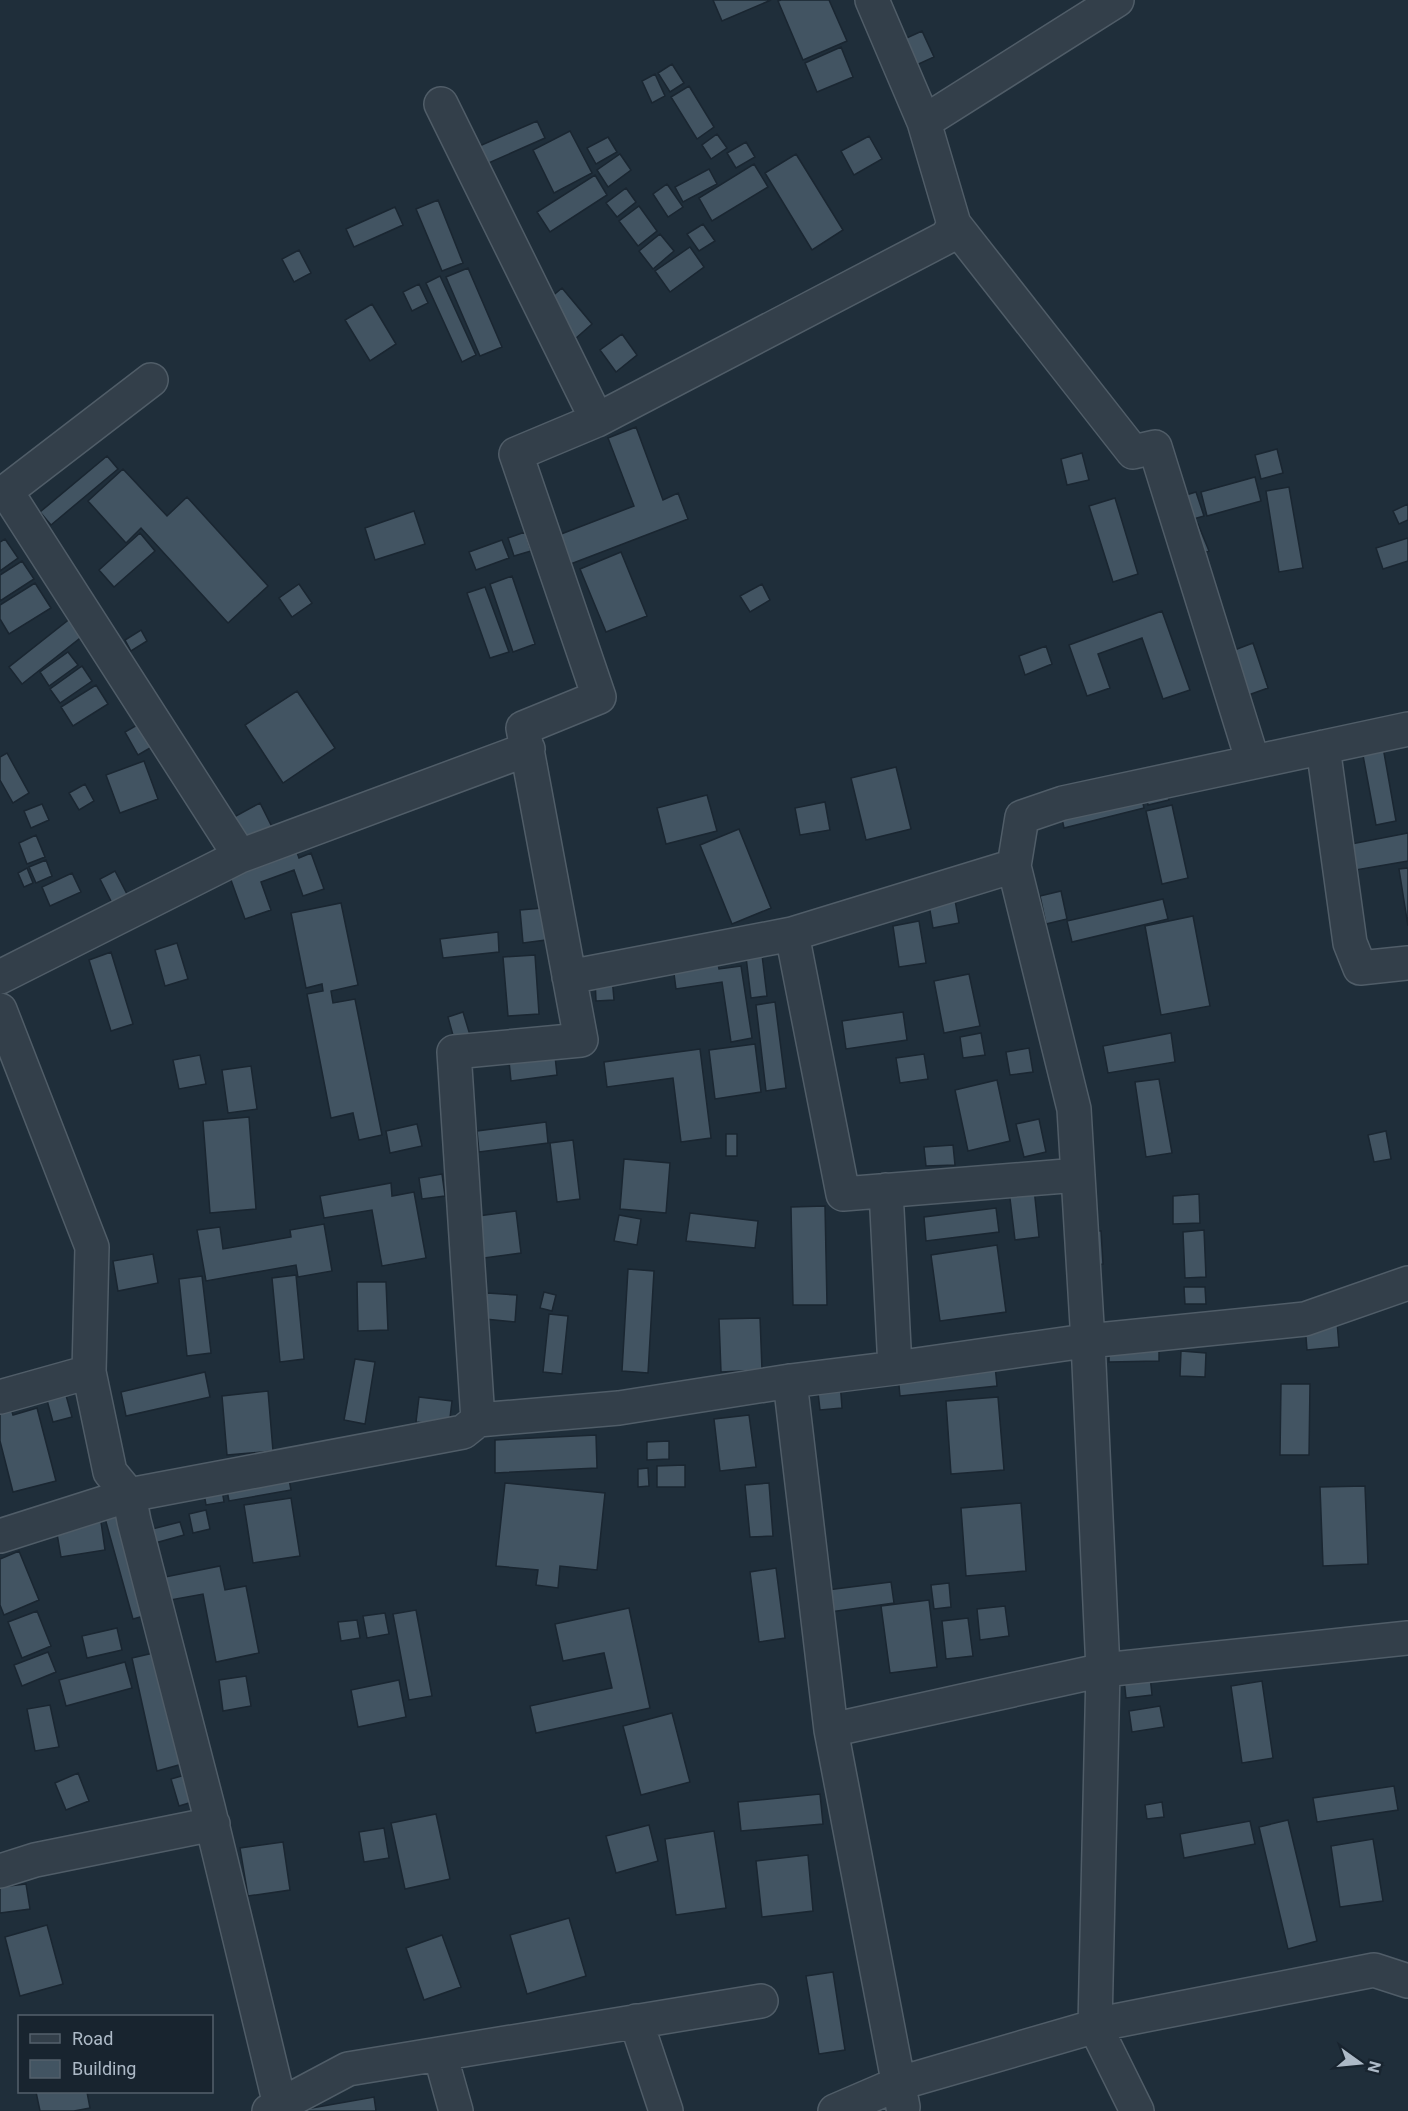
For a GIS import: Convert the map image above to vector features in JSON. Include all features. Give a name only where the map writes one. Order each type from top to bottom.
[{"type":"street","points":[[872,0],[924,122],[954,224],[1133,452],[1155,447],[1254,762]]},
{"type":"street","points":[[924,122],[1117,0]]},
{"type":"street","points":[[441,104],[597,420]]},
{"type":"street","points":[[478,1420],[454,1052],[581,1040],[523,728],[599,698],[516,454],[597,420],[947,237],[954,224]]},
{"type":"street","points":[[152,380],[3,494],[240,856]]},
{"type":"street","points":[[1137,2111],[1095,2026],[1103,1670],[1078,1175],[1074,1109],[1014,866],[1022,817],[1063,803],[1408,729]]},
{"type":"street","points":[[1323,747],[1350,943],[1360,968],[1408,963]]},
{"type":"street","points":[[0,977],[240,856],[528,749]]},
{"type":"street","points":[[569,977],[792,934],[1014,866]]},
{"type":"street","points":[[792,934],[843,1194],[1078,1175]]},
{"type":"street","points":[[0,1010],[92,1247],[89,1372],[110,1472],[129,1495],[213,1824],[274,2108],[348,2069],[761,2001]]},
{"type":"street","points":[[886,1190],[896,1368]]},
{"type":"street","points":[[0,1536],[129,1495],[463,1432],[478,1420],[619,1408],[790,1381],[1088,1342],[1305,1319],[1408,1283]]},
{"type":"street","points":[[0,1397],[89,1372]]},
{"type":"street","points":[[790,1381],[831,1730],[902,2095]]},
{"type":"street","points":[[831,1730],[1103,1670],[1408,1638]]},
{"type":"street","points":[[0,1871],[34,1860],[213,1824]]},
{"type":"street","points":[[835,2111],[902,2095],[1095,2026],[1374,1970],[1408,1981]]},
{"type":"street","points":[[636,2022],[666,2111]]},
{"type":"street","points":[[440,2054],[456,2111]]},
{"type":"building","points":[[713,0],[771,0],[722,21]]},
{"type":"building","points":[[829,0],[847,41],[803,60],[778,1]]},
{"type":"building","points":[[922,31],[934,57],[912,67],[900,41]]},
{"type":"building","points":[[841,47],[853,77],[817,92],[805,63]]},
{"type":"building","points":[[672,64],[684,83],[670,92],[658,73]]},
{"type":"building","points":[[655,74],[665,96],[652,103],[642,81]]},
{"type":"building","points":[[689,86],[714,127],[697,139],[671,97]]},
{"type":"building","points":[[537,121],[545,138],[475,169],[468,151]]},
{"type":"building","points":[[570,131],[592,173],[554,193],[533,150]]},
{"type":"building","points":[[717,134],[727,148],[711,159],[702,145]]},
{"type":"building","points":[[869,136],[882,159],[854,175],[841,151]]},
{"type":"building","points":[[608,137],[617,152],[596,164],[587,148]]},
{"type":"building","points":[[746,142],[755,157],[736,168],[727,153]]},
{"type":"building","points":[[620,154],[631,170],[608,187],[597,170]]},
{"type":"building","points":[[796,154],[843,230],[812,250],[765,173]]},
{"type":"building","points":[[754,164],[768,187],[712,221],[699,198]]},
{"type":"building","points":[[709,169],[717,184],[683,202],[675,187]]},
{"type":"building","points":[[595,175],[607,195],[550,232],[537,212]]},
{"type":"building","points":[[667,184],[683,207],[668,217],[653,194]]},
{"type":"building","points":[[626,188],[636,202],[617,217],[606,203]]},
{"type":"building","points":[[438,200],[463,263],[442,271],[416,209]]},
{"type":"building","points":[[639,206],[657,231],[638,246],[619,221]]},
{"type":"building","points":[[395,207],[403,225],[354,247],[346,229]]},
{"type":"building","points":[[703,224],[715,241],[699,251],[687,234]]},
{"type":"building","points":[[660,234],[674,251],[653,269],[639,251]]},
{"type":"building","points":[[690,247],[704,267],[670,292],[655,271]]},
{"type":"building","points":[[299,250],[311,273],[294,282],[282,259]]},
{"type":"building","points":[[468,268],[502,347],[480,356],[446,277]]},
{"type":"building","points":[[440,276],[476,355],[462,362],[426,283]]},
{"type":"building","points":[[419,284],[428,303],[412,311],[403,292]]},
{"type":"building","points":[[562,288],[592,324],[575,339],[544,303]]},
{"type":"building","points":[[372,304],[396,344],[370,361],[345,320]]},
{"type":"building","points":[[622,334],[637,355],[616,372],[600,350]]},
{"type":"building","points":[[636,427],[663,500],[678,493],[688,519],[568,565],[556,536],[634,506],[608,438]]},
{"type":"building","points":[[1277,449],[1283,473],[1261,479],[1255,455]]},
{"type":"building","points":[[1082,453],[1089,480],[1067,485],[1061,459]]},
{"type":"building","points":[[107,456],[118,469],[51,525],[40,512]]},
{"type":"building","points":[[123,469],[167,516],[187,497],[268,586],[228,623],[141,528],[126,543],[88,501]]},
{"type":"building","points":[[1255,477],[1261,501],[1207,516],[1201,492]]},
{"type":"building","points":[[1289,487],[1303,568],[1279,572],[1266,491]]},
{"type":"building","points":[[1196,492],[1204,516],[1183,522],[1176,498]]},
{"type":"building","points":[[1115,498],[1138,574],[1113,582],[1089,506]]},
{"type":"building","points":[[1408,504],[1408,520],[1399,524],[1393,511]]},
{"type":"building","points":[[414,511],[425,544],[375,560],[365,528]]},
{"type":"building","points":[[1198,524],[1209,551],[1197,555],[1187,529]]},
{"type":"building","points":[[525,532],[531,551],[514,556],[508,538]]},
{"type":"building","points":[[140,533],[155,551],[114,587],[99,570]]},
{"type":"building","points":[[1408,538],[1408,561],[1383,569],[1376,548]]},
{"type":"building","points":[[5,539],[18,558],[0,571],[0,542]]},
{"type":"building","points":[[502,540],[509,558],[476,570],[469,552]]},
{"type":"building","points":[[621,552],[647,616],[606,632],[580,569]]},
{"type":"building","points":[[22,561],[34,579],[0,601],[0,575]]},
{"type":"building","points":[[512,576],[535,644],[513,652],[490,584]]},
{"type":"building","points":[[35,583],[51,608],[9,634],[0,619],[0,605]]},
{"type":"building","points":[[299,584],[312,603],[292,617],[279,598]]},
{"type":"building","points":[[762,584],[770,600],[750,612],[740,596]]},
{"type":"building","points":[[485,587],[509,652],[490,658],[467,593]]},
{"type":"building","points":[[1162,611],[1190,690],[1163,699],[1142,638],[1098,654],[1110,688],[1087,696],[1069,645]]},
{"type":"building","points":[[76,614],[89,631],[22,684],[9,667]]},
{"type":"building","points":[[141,630],[147,641],[131,651],[125,640]]},
{"type":"building","points":[[1253,643],[1268,688],[1240,698],[1224,654]]},
{"type":"building","points":[[1046,646],[1052,664],[1025,675],[1019,656]]},
{"type":"building","points":[[68,652],[78,665],[49,686],[40,672]]},
{"type":"building","points":[[82,666],[92,681],[60,703],[50,689]]},
{"type":"building","points":[[96,685],[108,704],[73,726],[61,707]]},
{"type":"building","points":[[297,691],[335,748],[283,783],[245,725]]},
{"type":"building","points":[[144,721],[157,744],[138,755],[125,732]]},
{"type":"building","points":[[1383,747],[1396,821],[1376,825],[1362,750]]},
{"type":"building","points":[[7,753],[29,793],[13,803],[0,780],[0,757]]},
{"type":"building","points":[[144,761],[158,799],[120,813],[106,775]]},
{"type":"building","points":[[896,767],[911,829],[866,840],[851,778]]},
{"type":"building","points":[[85,784],[94,801],[79,810],[69,793]]},
{"type":"building","points":[[1165,784],[1169,800],[1148,805],[1145,789]]},
{"type":"building","points":[[1140,790],[1144,808],[1064,828],[1060,809]]},
{"type":"building","points":[[707,795],[717,831],[666,844],[657,808]]},
{"type":"building","points":[[825,802],[830,830],[800,835],[795,808]]},
{"type":"building","points":[[260,803],[274,831],[248,845],[234,817]]},
{"type":"building","points":[[42,804],[49,820],[31,828],[24,811]]},
{"type":"building","points":[[1172,805],[1188,878],[1162,884],[1146,811]]},
{"type":"building","points":[[739,829],[771,908],[732,924],[700,845]]},
{"type":"building","points":[[1408,833],[1408,861],[1350,871],[1346,845]]},
{"type":"building","points":[[36,835],[45,857],[27,864],[19,843]]},
{"type":"building","points":[[294,844],[299,858],[311,853],[324,889],[303,896],[294,870],[261,882],[271,910],[245,919],[227,869]]},
{"type":"building","points":[[46,860],[52,876],[36,883],[29,867]]},
{"type":"building","points":[[27,868],[33,883],[24,887],[18,873]]},
{"type":"building","points":[[1408,868],[1408,926],[1399,869]]},
{"type":"building","points":[[115,871],[129,898],[113,905],[100,879]]},
{"type":"building","points":[[72,873],[81,892],[50,906],[42,887]]},
{"type":"building","points":[[1061,891],[1067,919],[1046,924],[1040,896]]},
{"type":"building","points":[[954,894],[959,923],[933,928],[928,899]]},
{"type":"building","points":[[1163,899],[1168,919],[1072,942],[1067,921]]},
{"type":"building","points":[[341,903],[358,985],[331,991],[333,1003],[355,999],[382,1135],[359,1140],[353,1113],[331,1118],[307,994],[323,991],[322,984],[306,988],[291,913]]},
{"type":"building","points":[[543,908],[546,940],[523,943],[520,910]]},
{"type":"building","points":[[1193,916],[1210,1006],[1161,1015],[1145,926]]},
{"type":"building","points":[[919,921],[926,963],[899,967],[893,926]]},
{"type":"building","points":[[498,932],[499,952],[443,958],[440,939]]},
{"type":"building","points":[[177,943],[188,979],[165,986],[155,950]]},
{"type":"building","points":[[111,952],[133,1024],[111,1031],[89,960]]},
{"type":"building","points":[[535,955],[539,1014],[508,1016],[503,957]]},
{"type":"building","points":[[762,955],[767,996],[751,998],[746,957]]},
{"type":"building","points":[[717,959],[719,969],[741,966],[752,1038],[731,1042],[722,982],[676,989],[673,966]]},
{"type":"building","points":[[969,974],[980,1026],[944,1033],[934,981]]},
{"type":"building","points":[[612,977],[614,1000],[596,1001],[595,979]]},
{"type":"building","points":[[775,1002],[786,1088],[766,1091],[756,1005]]},
{"type":"building","points":[[463,1012],[470,1035],[454,1039],[448,1017]]},
{"type":"building","points":[[903,1012],[907,1040],[846,1049],[842,1021]]},
{"type":"building","points":[[981,1033],[985,1055],[963,1058],[960,1037]]},
{"type":"building","points":[[1171,1033],[1175,1062],[1108,1073],[1103,1046]]},
{"type":"building","points":[[755,1044],[761,1092],[715,1099],[709,1050]]},
{"type":"building","points":[[554,1046],[557,1075],[511,1081],[508,1051]]},
{"type":"building","points":[[1029,1048],[1033,1072],[1010,1075],[1006,1052]]},
{"type":"building","points":[[700,1049],[711,1138],[681,1142],[673,1078],[607,1087],[604,1062]]},
{"type":"building","points":[[924,1054],[928,1079],[900,1083],[896,1058]]},
{"type":"building","points":[[200,1055],[206,1084],[179,1089],[173,1060]]},
{"type":"building","points":[[251,1066],[257,1109],[228,1113],[222,1070]]},
{"type":"building","points":[[1159,1079],[1172,1153],[1146,1157],[1135,1082]]},
{"type":"building","points":[[997,1080],[1010,1141],[968,1151],[955,1090]]},
{"type":"building","points":[[249,1117],[256,1209],[210,1213],[203,1121]]},
{"type":"building","points":[[1039,1119],[1046,1152],[1024,1157],[1016,1124]]},
{"type":"building","points":[[546,1122],[548,1143],[479,1152],[477,1131]]},
{"type":"building","points":[[417,1124],[422,1146],[390,1153],[386,1131]]},
{"type":"building","points":[[1386,1131],[1391,1159],[1374,1162],[1368,1135]]},
{"type":"building","points":[[726,1134],[737,1134],[737,1156],[726,1156]]},
{"type":"building","points":[[573,1140],[580,1199],[557,1202],[550,1143]]},
{"type":"building","points":[[953,1145],[955,1165],[926,1166],[924,1147]]},
{"type":"building","points":[[624,1159],[670,1163],[666,1213],[620,1209]]},
{"type":"building","points":[[442,1174],[445,1196],[422,1199],[419,1178]]},
{"type":"building","points":[[391,1183],[392,1196],[414,1192],[426,1258],[382,1266],[372,1210],[324,1218],[320,1196]]},
{"type":"building","points":[[1034,1188],[1039,1237],[1015,1240],[1009,1190]]},
{"type":"building","points":[[1199,1194],[1200,1223],[1173,1224],[1173,1196]]},
{"type":"building","points":[[825,1206],[827,1305],[793,1305],[791,1207]]},
{"type":"building","points":[[996,1208],[999,1232],[926,1241],[924,1217]]},
{"type":"building","points":[[516,1211],[521,1253],[484,1258],[478,1216]]},
{"type":"building","points":[[690,1213],[758,1221],[755,1248],[686,1241]]},
{"type":"building","points":[[619,1215],[641,1219],[637,1245],[614,1241]]},
{"type":"building","points":[[324,1224],[332,1271],[298,1277],[296,1265],[206,1281],[197,1230],[220,1227],[223,1249],[291,1237],[290,1230]]},
{"type":"building","points":[[1204,1230],[1206,1277],[1185,1278],[1183,1232]]},
{"type":"building","points":[[1085,1231],[1101,1231],[1103,1264],[1086,1265]]},
{"type":"building","points":[[997,1245],[1006,1312],[940,1321],[931,1255]]},
{"type":"building","points":[[153,1254],[158,1283],[118,1291],[113,1261]]},
{"type":"building","points":[[628,1269],[654,1271],[648,1373],[622,1371]]},
{"type":"building","points":[[296,1275],[304,1359],[280,1362],[272,1278]]},
{"type":"building","points":[[202,1276],[211,1353],[187,1356],[179,1279]]},
{"type":"building","points":[[357,1282],[386,1282],[388,1330],[358,1331]]},
{"type":"building","points":[[1184,1287],[1205,1287],[1206,1304],[1185,1304]]},
{"type":"building","points":[[544,1292],[556,1295],[552,1311],[540,1308]]},
{"type":"building","points":[[487,1293],[517,1295],[515,1322],[485,1319]]},
{"type":"building","points":[[549,1314],[568,1316],[562,1374],[543,1372]]},
{"type":"building","points":[[760,1318],[762,1370],[721,1372],[719,1319]]},
{"type":"building","points":[[1337,1321],[1339,1347],[1307,1350],[1305,1324]]},
{"type":"building","points":[[1159,1341],[1159,1361],[1109,1362],[1109,1342]]},
{"type":"building","points":[[1181,1351],[1206,1353],[1205,1377],[1180,1376]]},
{"type":"building","points":[[355,1359],[375,1362],[365,1424],[344,1420]]},
{"type":"building","points":[[995,1365],[997,1386],[900,1396],[898,1375]]},
{"type":"building","points":[[205,1372],[210,1397],[126,1416],[121,1392]]},
{"type":"building","points":[[840,1381],[842,1408],[820,1410],[817,1384]]},
{"type":"building","points":[[1281,1384],[1310,1384],[1309,1455],[1280,1455]]},
{"type":"building","points":[[64,1388],[72,1417],[53,1422],[45,1393]]},
{"type":"building","points":[[268,1391],[273,1451],[227,1455],[222,1396]]},
{"type":"building","points":[[419,1397],[452,1401],[449,1426],[416,1422]]},
{"type":"building","points":[[998,1397],[1004,1470],[951,1474],[946,1401]]},
{"type":"building","points":[[9,1402],[13,1415],[37,1408],[56,1481],[13,1492],[0,1441],[0,1404]]},
{"type":"building","points":[[749,1415],[756,1467],[720,1471],[714,1419]]},
{"type":"building","points":[[596,1435],[597,1468],[495,1473],[495,1440]]},
{"type":"building","points":[[669,1441],[669,1459],[647,1460],[647,1442]]},
{"type":"building","points":[[685,1465],[685,1487],[657,1487],[657,1466]]},
{"type":"building","points":[[648,1468],[649,1486],[638,1487],[638,1469]]},
{"type":"building","points":[[288,1474],[291,1490],[229,1501],[226,1485]]},
{"type":"building","points":[[505,1483],[605,1493],[597,1570],[560,1566],[558,1588],[536,1585],[538,1570],[496,1566]]},
{"type":"building","points":[[769,1483],[773,1536],[750,1537],[745,1485]]},
{"type":"building","points":[[221,1484],[224,1502],[206,1505],[203,1488]]},
{"type":"building","points":[[1365,1486],[1368,1564],[1323,1566],[1320,1487]]},
{"type":"building","points":[[291,1498],[300,1556],[253,1563],[244,1505]]},
{"type":"building","points":[[1021,1503],[1026,1571],[966,1576],[961,1508]]},
{"type":"building","points":[[121,1506],[151,1614],[133,1619],[103,1511]]},
{"type":"building","points":[[206,1510],[210,1529],[193,1533],[189,1514]]},
{"type":"building","points":[[100,1515],[105,1550],[61,1557],[55,1522]]},
{"type":"building","points":[[180,1522],[184,1535],[155,1543],[152,1529]]},
{"type":"building","points":[[19,1551],[39,1600],[4,1615],[0,1605],[0,1559]]},
{"type":"building","points":[[220,1566],[225,1590],[246,1586],[259,1653],[216,1662],[203,1594],[165,1601],[160,1578]]},
{"type":"building","points":[[776,1568],[785,1638],[759,1642],[750,1572]]},
{"type":"building","points":[[891,1582],[894,1603],[830,1612],[827,1590]]},
{"type":"building","points":[[949,1583],[951,1607],[934,1609],[931,1585]]},
{"type":"building","points":[[929,1600],[937,1667],[890,1673],[881,1606]]},
{"type":"building","points":[[1005,1606],[1009,1636],[980,1640],[977,1609]]},
{"type":"building","points":[[629,1608],[650,1708],[536,1733],[530,1706],[612,1688],[604,1653],[563,1661],[555,1624]]},
{"type":"building","points":[[416,1610],[432,1696],[409,1700],[393,1614]]},
{"type":"building","points":[[37,1611],[51,1646],[22,1658],[8,1622]]},
{"type":"building","points":[[385,1613],[389,1634],[367,1638],[363,1616]]},
{"type":"building","points":[[968,1618],[973,1656],[946,1659],[942,1621]]},
{"type":"building","points":[[357,1620],[360,1638],[341,1641],[338,1622]]},
{"type":"building","points":[[117,1628],[122,1650],[87,1658],[82,1636]]},
{"type":"building","points":[[162,1651],[186,1763],[157,1771],[132,1658]]},
{"type":"building","points":[[48,1652],[56,1672],[22,1686],[14,1665]]},
{"type":"building","points":[[125,1662],[132,1688],[66,1706],[59,1680]]},
{"type":"building","points":[[246,1676],[251,1706],[223,1711],[219,1680]]},
{"type":"building","points":[[1150,1676],[1152,1695],[1126,1698],[1124,1679]]},
{"type":"building","points":[[399,1680],[406,1717],[358,1727],[351,1690]]},
{"type":"building","points":[[1262,1681],[1273,1758],[1242,1763],[1231,1686]]},
{"type":"building","points":[[50,1705],[59,1747],[35,1751],[27,1709]]},
{"type":"building","points":[[1160,1706],[1164,1727],[1132,1732],[1129,1711]]},
{"type":"building","points":[[672,1713],[690,1782],[641,1795],[623,1726]]},
{"type":"building","points":[[78,1773],[89,1801],[66,1810],[55,1783]]},
{"type":"building","points":[[192,1773],[199,1800],[179,1806],[171,1779]]},
{"type":"building","points":[[1394,1786],[1398,1810],[1317,1822],[1313,1798]]},
{"type":"building","points":[[820,1794],[823,1824],[741,1831],[738,1802]]},
{"type":"building","points":[[1162,1802],[1164,1817],[1147,1819],[1145,1805]]},
{"type":"building","points":[[436,1814],[450,1879],[405,1889],[391,1823]]},
{"type":"building","points":[[1288,1820],[1317,1941],[1288,1949],[1259,1827]]},
{"type":"building","points":[[1250,1821],[1255,1844],[1184,1858],[1180,1834]]},
{"type":"building","points":[[649,1825],[658,1861],[616,1873],[606,1836]]},
{"type":"building","points":[[384,1828],[389,1858],[364,1862],[359,1832]]},
{"type":"building","points":[[714,1831],[726,1908],[676,1915],[665,1839]]},
{"type":"building","points":[[1373,1839],[1383,1901],[1340,1907],[1331,1846]]},
{"type":"building","points":[[283,1842],[290,1890],[248,1896],[240,1848]]},
{"type":"building","points":[[808,1855],[813,1911],[762,1917],[756,1861]]},
{"type":"building","points":[[26,1884],[30,1909],[0,1913],[0,1887]]},
{"type":"building","points":[[569,1918],[586,1976],[527,1994],[510,1935]]},
{"type":"building","points":[[47,1925],[63,1984],[20,1996],[5,1937]]},
{"type":"building","points":[[442,1935],[461,1987],[424,2000],[406,1948]]},
{"type":"building","points":[[833,1972],[845,2050],[819,2054],[806,1976]]},
{"type":"building","points":[[36,2093],[87,2093],[90,2108],[74,2111],[40,2111]]},
{"type":"building","points":[[374,2097],[376,2111],[295,2111]]}]
